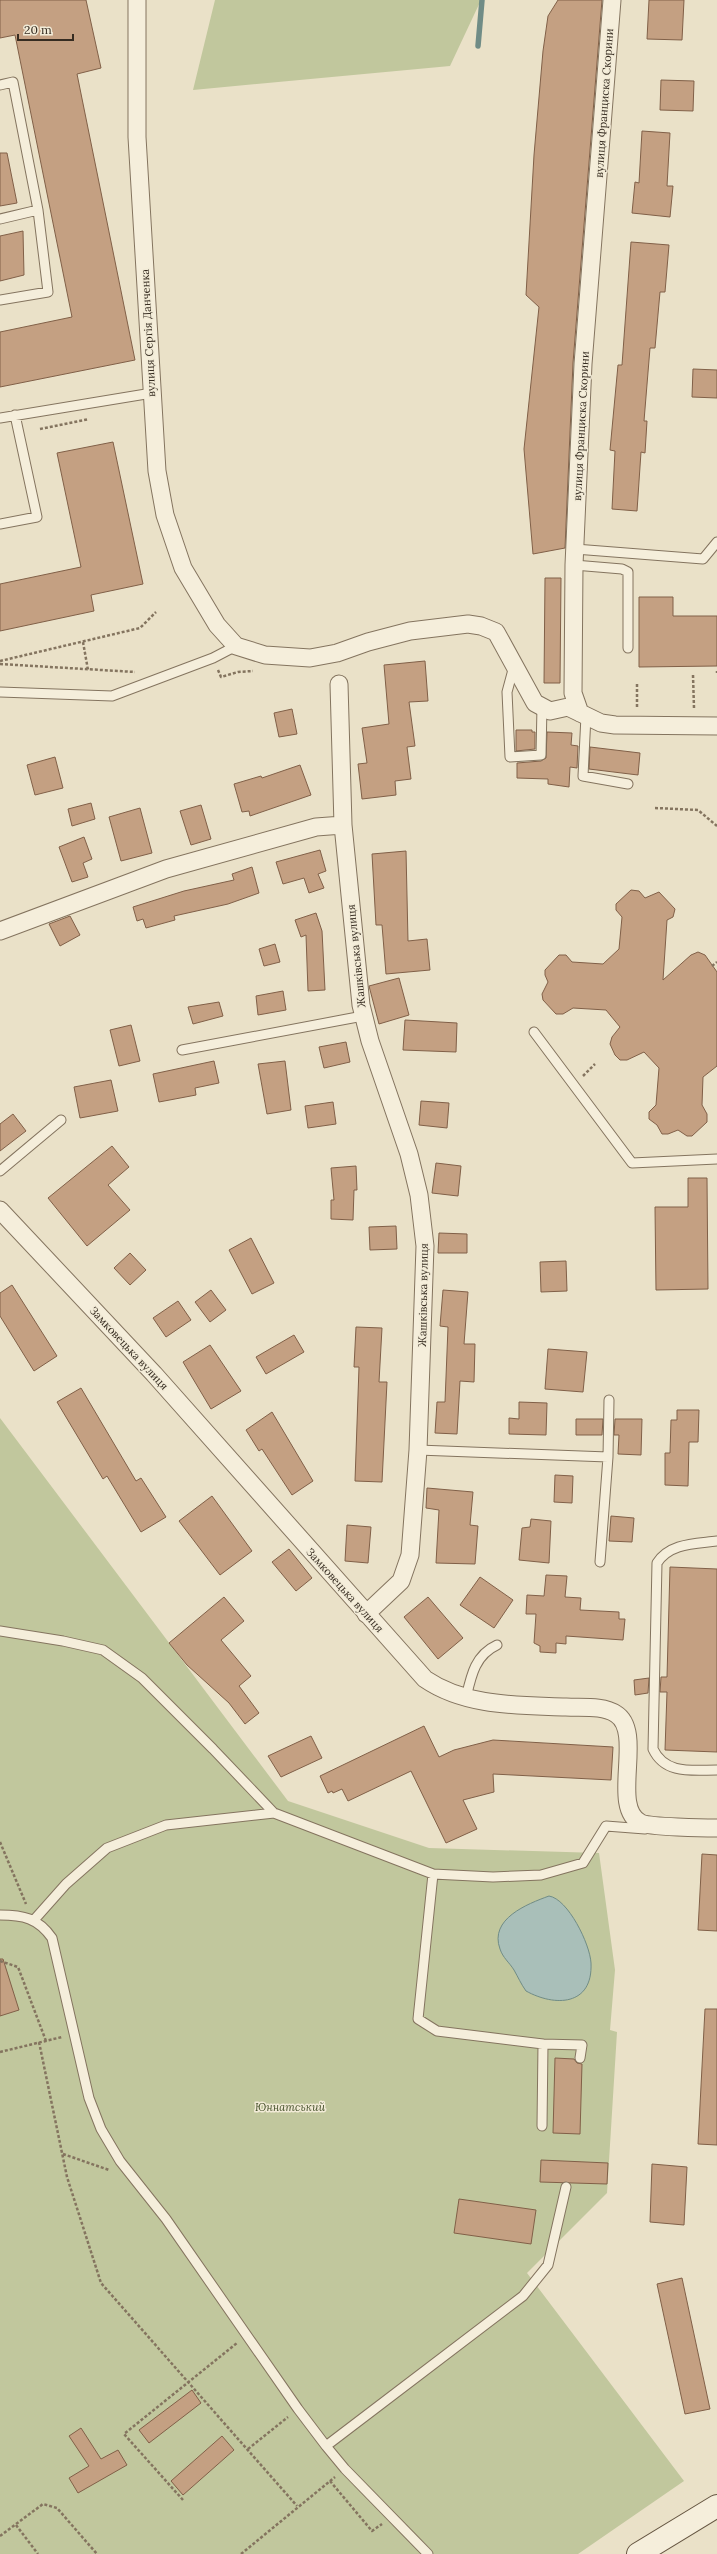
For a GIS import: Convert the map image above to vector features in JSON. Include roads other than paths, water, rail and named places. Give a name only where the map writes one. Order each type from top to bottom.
[{"type":"main road","points":[[638,2554],[717,2506]]},
{"type":"street","name":"вулиця Сергія Данченка","points":[[137,0],[137,137],[157,471],[165,514],[183,568],[217,625],[236,646]]},
{"type":"street","name":"вулиця Франциска Скорини","points":[[583,714],[573,693],[575,557],[583,364],[612,0]]},
{"type":"street","points":[[236,646],[265,655],[310,658],[337,653],[368,642],[410,631],[468,624],[481,626],[496,632],[535,703],[550,711],[568,707],[601,723],[615,725],[717,726]]},
{"type":"street","name":"Жашківська вулиця","points":[[339,684],[343,825],[363,1016],[409,1154],[419,1195],[425,1246],[418,1450],[410,1555],[401,1581],[366,1614]]},
{"type":"street","points":[[0,932],[166,869],[316,827],[343,825]]},
{"type":"street","name":"Замковецька вулиця","points":[[0,1210],[154,1374],[425,1679],[440,1690],[466,1698],[516,1705],[600,1708],[616,1713],[624,1721],[627,1738],[628,1804],[631,1815],[642,1824],[709,1828]]},
{"type":"lane","points":[[0,85],[13,82],[38,210],[48,292],[0,300]]},
{"type":"lane","points":[[0,219],[38,210]]},
{"type":"lane","points":[[0,418],[152,393]]},
{"type":"lane","points":[[0,524],[36,517],[15,415]]},
{"type":"lane","points":[[575,557],[703,559],[717,542]]},
{"type":"lane","points":[[575,557],[622,569],[628,572],[628,648]]},
{"type":"lane","points":[[0,692],[112,696],[185,669],[236,646]]},
{"type":"lane","points":[[514,663],[507,692],[510,757],[541,755],[542,706]]},
{"type":"lane","points":[[583,714],[583,776],[628,784]]},
{"type":"lane","points":[[182,1050],[363,1016]]},
{"type":"lane","points":[[534,1032],[632,1163],[717,1159]]},
{"type":"lane","points":[[0,1171],[61,1120]]},
{"type":"lane","points":[[600,1562],[608,1457],[609,1400]]},
{"type":"lane","points":[[418,1450],[608,1457]]},
{"type":"lane","points":[[717,1541],[674,1548],[663,1554],[657,1563],[653,1749],[658,1759],[666,1766],[678,1769],[717,1770]]},
{"type":"lane","points":[[0,1631],[63,1641],[103,1650],[142,1678],[213,1748],[274,1813],[433,1874],[493,1877],[541,1875],[584,1863],[606,1826],[677,1832],[709,1828]]},
{"type":"lane","points":[[466,1698],[471,1674],[478,1661],[486,1650],[497,1645]]},
{"type":"lane","points":[[34,1920],[66,1884],[107,1848],[166,1825],[274,1813]]},
{"type":"lane","points":[[433,1874],[418,2019],[437,2031],[543,2044],[582,2045],[580,2058]]},
{"type":"lane","points":[[0,1915],[20,1915],[34,1920],[44,1926],[52,1938],[89,2098],[101,2129],[131,2177],[166,2219],[298,2409],[326,2446],[345,2469],[428,2554]]},
{"type":"lane","points":[[542,2126],[543,2044]]},
{"type":"lane","points":[[326,2446],[523,2296],[548,2265],[566,2187]]},
{"type":"water","points":[[549,1896],[556,1899],[563,1905],[577,1924],[587,1945],[591,1963],[590,1977],[586,1988],[579,1995],[560,2001],[537,1996],[526,1991],[514,1970],[501,1952],[498,1938],[500,1929],[512,1914],[531,1903]]},
{"type":"waterway","points":[[478,46],[482,0]]},
{"type":"park label","name":"Юннатський","points":[[290,2107]]}]
